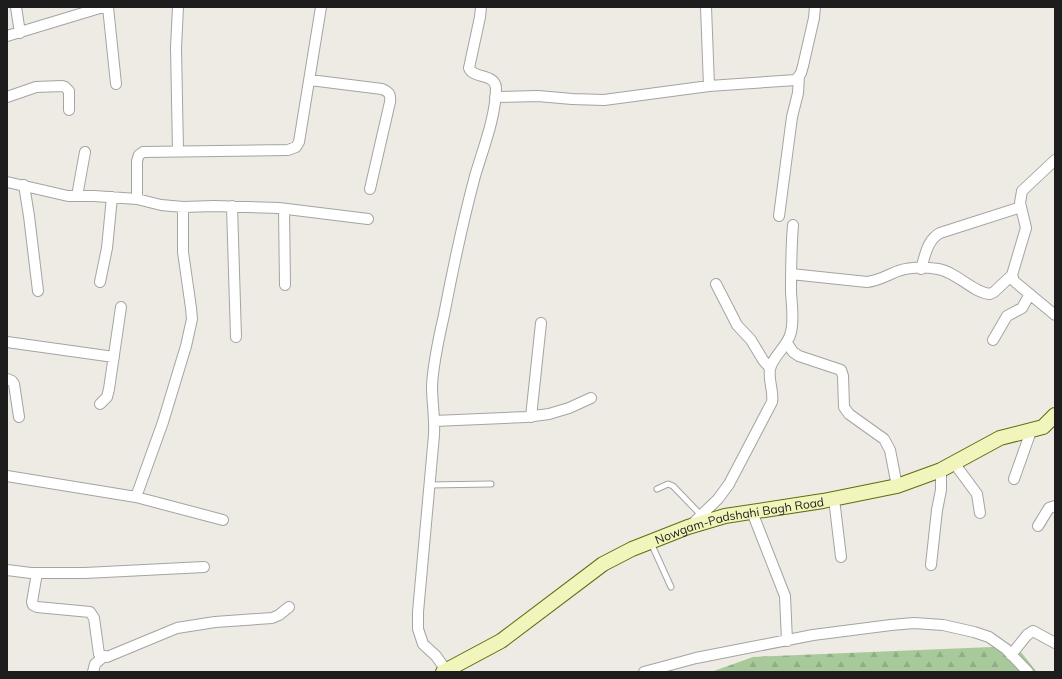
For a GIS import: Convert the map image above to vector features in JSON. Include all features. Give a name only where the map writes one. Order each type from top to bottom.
[{"type":"main road","name":"Nowgam-Padshahi Bagh Road","points":[[445,671],[502,641],[602,564],[626,551],[688,527],[725,516],[834,499],[897,486],[941,470],[991,442],[1043,427],[1055,415]]},
{"type":"street","points":[[16,7],[20,33]]},
{"type":"street","points":[[7,36],[103,7]]},
{"type":"street","points":[[108,7],[116,84]]},
{"type":"street","points":[[178,7],[176,48],[178,152]]},
{"type":"street","points":[[137,199],[137,161],[139,155],[145,152],[293,149],[298,145],[321,7]]},
{"type":"street","points":[[445,671],[436,656],[423,644],[418,629],[418,612],[434,421],[432,385],[444,315],[461,237],[475,177],[492,116],[495,97],[495,84],[493,80],[472,73],[469,68],[481,7]]},
{"type":"street","points":[[706,7],[709,86]]},
{"type":"street","points":[[779,216],[792,117],[815,7]]},
{"type":"street","points":[[495,97],[538,96],[604,100],[709,86],[796,80],[800,76]]},
{"type":"street","points":[[310,80],[382,88],[389,93],[390,102],[370,190]]},
{"type":"street","points":[[7,97],[36,88],[62,86],[69,91],[69,110]]},
{"type":"street","points":[[77,196],[85,152]]},
{"type":"street","points":[[791,274],[873,282],[906,270],[921,269],[944,271],[986,294],[990,294],[1012,275],[1026,228],[1020,199],[1022,191],[1055,160]]},
{"type":"street","points":[[7,182],[24,185],[54,194],[137,199],[161,205],[183,207],[232,206],[284,209],[368,219]]},
{"type":"street","points":[[24,185],[30,216],[38,291]]},
{"type":"street","points":[[100,282],[107,248],[112,197]]},
{"type":"street","points":[[232,206],[236,337]]},
{"type":"street","points":[[136,497],[163,422],[186,346],[192,319],[183,252],[183,207]]},
{"type":"street","points":[[921,269],[932,238],[940,233],[1021,207]]},
{"type":"street","points":[[284,209],[285,285]]},
{"type":"street","points":[[688,527],[718,499],[729,484],[770,407],[774,395],[769,375],[770,368],[787,344],[792,330],[791,274],[793,225]]},
{"type":"street","points":[[1012,275],[1014,281],[1055,315]]},
{"type":"street","points":[[716,284],[729,313],[737,325],[751,340],[763,360],[770,368]]},
{"type":"street","points":[[993,340],[1007,316],[1022,308],[1030,294]]},
{"type":"street","points":[[100,404],[108,394],[121,307]]},
{"type":"street","points":[[531,417],[541,323]]},
{"type":"street","points":[[7,342],[114,357]]},
{"type":"street","points":[[787,344],[793,352],[799,356],[841,370],[843,376],[844,407],[849,414],[884,439],[890,450],[897,486]]},
{"type":"street","points":[[7,379],[12,381],[14,384],[19,417]]},
{"type":"street","points":[[434,421],[531,417],[549,414],[569,408],[591,398]]},
{"type":"street","points":[[1014,479],[1031,431]]},
{"type":"street","points":[[954,463],[977,494],[980,513]]},
{"type":"street","points":[[931,565],[937,510],[941,490],[941,470]]},
{"type":"street","points":[[7,476],[136,497],[223,520]]},
{"type":"street","points":[[834,499],[841,557]]},
{"type":"street","points":[[1038,526],[1049,508],[1055,506]]},
{"type":"street","points":[[752,512],[785,596],[788,641]]},
{"type":"street","points":[[7,570],[37,573],[85,573],[204,567]]},
{"type":"street","points":[[37,573],[32,602],[33,605],[37,607],[84,610],[90,612],[94,618],[99,654],[103,657]]},
{"type":"street","points":[[94,672],[95,664],[103,657],[111,657],[166,631],[215,622],[272,618],[279,615],[289,607]]},
{"type":"street","points":[[644,672],[696,658],[821,634],[914,623],[943,626],[974,632],[989,637],[1011,655],[1028,672]]},
{"type":"street","points":[[1011,655],[1027,635],[1033,631],[1055,642]]},
{"type":"lane","points":[[429,485],[491,484]]},
{"type":"lane","points":[[657,489],[668,484],[673,486],[701,515]]},
{"type":"lane","points":[[650,542],[671,587]]},
{"type":"green space","points":[[1016,646],[1037,672],[711,672],[753,657]]}]
